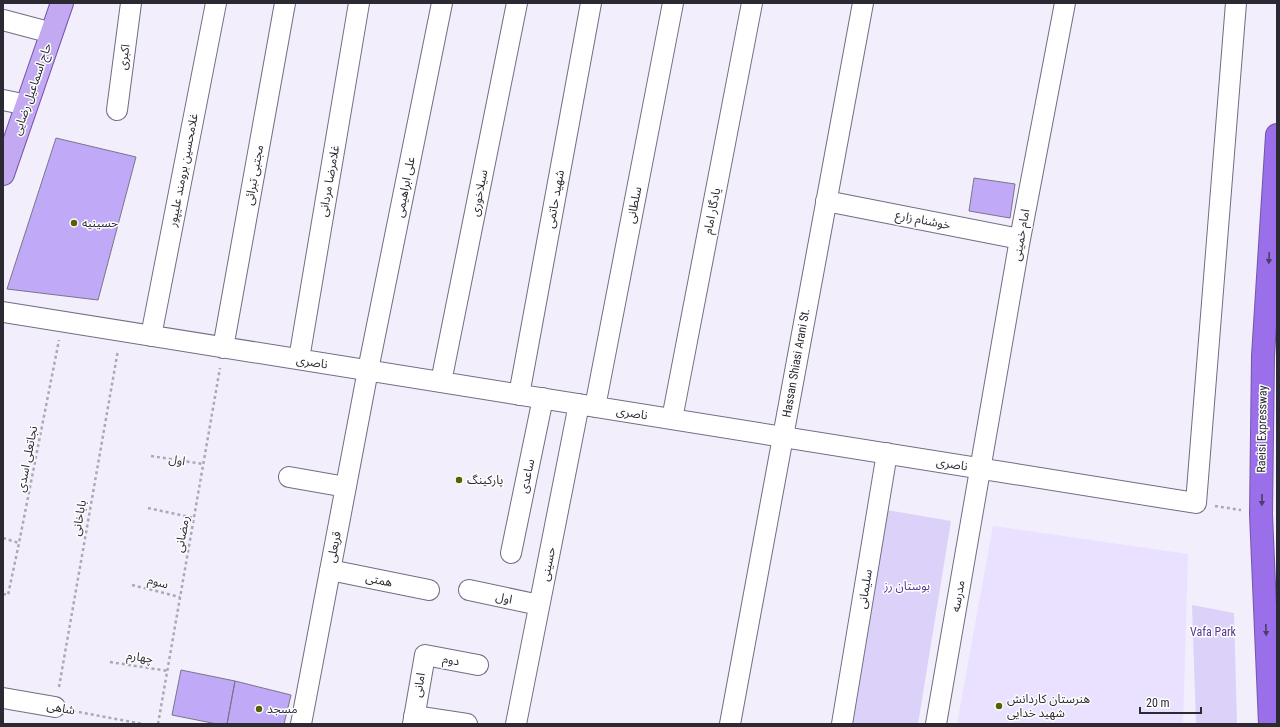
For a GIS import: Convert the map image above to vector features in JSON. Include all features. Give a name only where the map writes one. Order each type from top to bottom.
[{"type":"highway","name":"Raeisi Expressway","points":[[1270,724],[1261,514],[1263,356],[1277,135]]},
{"type":"main road","name":"حاج اسماعیل رضایی","points":[[3,174],[62,3]]},
{"type":"street","name":"اکبری","points":[[117,110],[131,3]]},
{"type":"street","name":"غلامحسین برومند علیپور","points":[[151,336],[216,3]]},
{"type":"street","name":"مجتبی تبرائی","points":[[223,348],[284,3]]},
{"type":"street","name":"غلامرضا مردانی","points":[[299,360],[359,3]]},
{"type":"street","name":"علی ابراهیمی","points":[[368,370],[442,3]]},
{"type":"street","name":"سیلاخوری","points":[[441,382],[517,3]]},
{"type":"street","name":"شهید حاتمی","points":[[519,395],[591,3]]},
{"type":"street","name":"سلطانی","points":[[587,406],[673,3]]},
{"type":"street","name":"یادگار امام","points":[[672,419],[752,3]]},
{"type":"street","name":"Hassan Shiasi Arani St.","points":[[730,724],[862,3]]},
{"type":"street","name":"امام خمینی","points":[[980,468],[1020,239],[1065,3]]},
{"type":"street","points":[[1196,503],[1236,3]]},
{"type":"street","points":[[3,20],[52,32]]},
{"type":"street","points":[[3,100],[27,105]]},
{"type":"street","name":"خوشنام زارع","points":[[826,201],[1020,239]]},
{"type":"street","name":"ناصری","points":[[3,312],[441,382],[480,397],[519,395],[543,398],[1196,503]]},
{"type":"street","name":"قربعلی","points":[[301,724],[368,370]]},
{"type":"street","name":"ساعدی","points":[[511,553],[543,398]]},
{"type":"street","name":"حسینی","points":[[516,724],[540,605],[587,406]]},
{"type":"street","name":"سلیمانی","points":[[842,724],[887,453]]},
{"type":"street","name":"مدرسه","points":[[936,724],[980,468]]},
{"type":"street","points":[[289,477],[346,487]]},
{"type":"street","name":"همتی","points":[[330,570],[429,590]]},
{"type":"street","name":"اول","points":[[469,590],[540,605]]},
{"type":"street","name":"دوم","points":[[424,655],[478,665]]},
{"type":"street","name":"امانی","points":[[424,655],[414,720],[467,724]]},
{"type":"street","name":"شاهی","points":[[3,698],[55,707]]},
{"type":"path","name":"نجاتعلی اسدی","points":[[3,594],[8,595],[62,322]]},
{"type":"path","name":"باباخانی","points":[[55,707],[121,331]]},
{"type":"path","name":"رمضانی","points":[[158,724],[223,348]]},
{"type":"path","name":"اول","points":[[151,456],[203,464]]},
{"type":"path","points":[[1196,503],[1261,514]]},
{"type":"path","points":[[148,508],[194,518]]},
{"type":"path","points":[[3,538],[19,543]]},
{"type":"path","name":"سوم","points":[[132,585],[180,597]]},
{"type":"path","name":"چهارم","points":[[110,662],[168,670]]},
{"type":"path","name":"شاهی","points":[[55,707],[143,724]]},
{"type":"shaded area","points":[[993,526],[1188,554],[1183,724],[957,724]]},
{"type":"green space","name":"بوستان رز","points":[[887,510],[951,521],[918,724],[852,724]]},
{"type":"green space","name":"Vafa Park","points":[[1192,605],[1234,613],[1237,724],[1196,724]]},
{"type":"building","name":"حسینیه","points":[[56,138],[136,157],[98,300],[7,289]]},
{"type":"building","points":[[974,178],[1015,184],[1010,218],[969,211]]},
{"type":"building","points":[[181,670],[235,681],[227,724],[217,724],[172,715]]},
{"type":"building","name":"مسجد","points":[[235,681],[291,695],[284,724],[227,724]]},
{"type":"place","name":"حسینیه","points":[[74,223]]},
{"type":"place","name":"پارکینگ","points":[[459,480]]},
{"type":"place","name":"هنرستان کاردانش شهید خدایی","points":[[999,706]]},
{"type":"place","name":"مسجد","points":[[259,709]]}]
